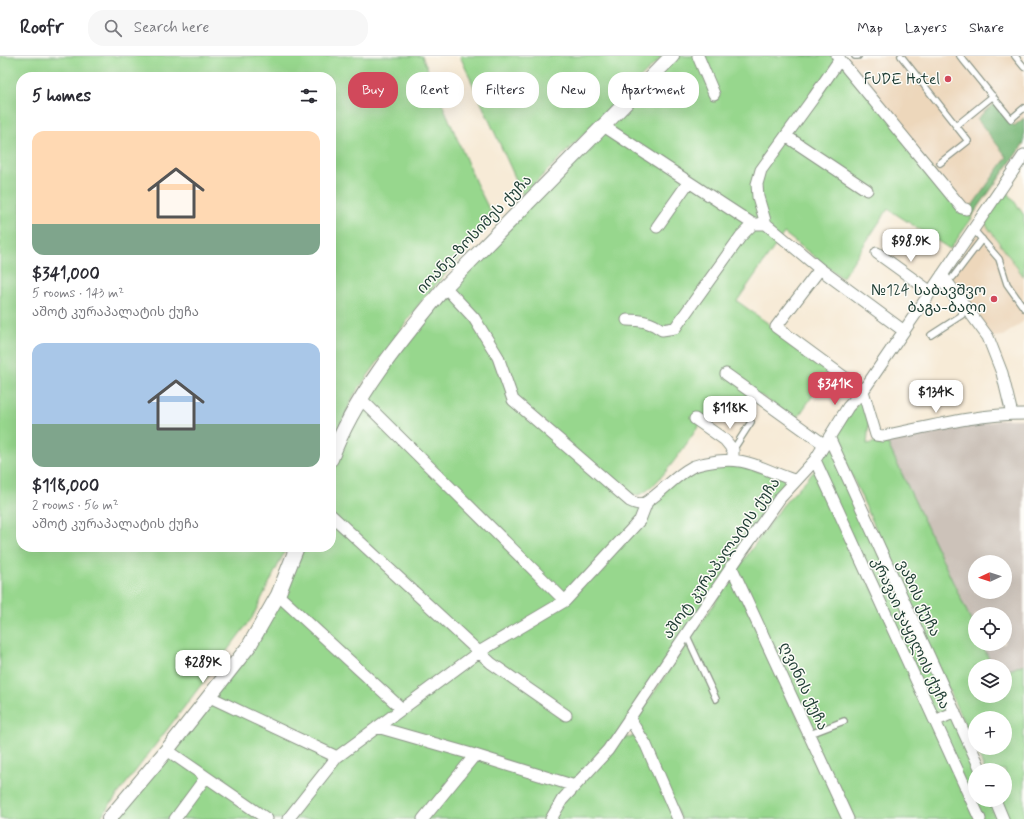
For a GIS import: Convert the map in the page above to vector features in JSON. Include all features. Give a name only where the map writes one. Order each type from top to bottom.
[{"type":"street","name":"იოანე-ზოსიმეს ქუჩა","points":[[336,449],[361,399],[414,324],[445,287],[672,56]]},
{"type":"street","points":[[698,56],[714,94]]},
{"type":"street","points":[[904,331],[820,269],[766,224],[760,210],[757,184],[761,170],[786,136],[838,57],[962,208],[966,209]]},
{"type":"street","points":[[602,126],[753,224],[766,224]]},
{"type":"street","points":[[786,136],[867,190]]},
{"type":"street","name":"აშოტ კურაპალატის ქუჩა","points":[[551,819],[562,800],[608,750],[731,566],[794,480],[815,460],[848,407],[863,391],[931,292],[944,278],[973,229],[1024,154]]},
{"type":"street","points":[[657,227],[688,183]]},
{"type":"street","points":[[627,320],[641,320],[652,323],[662,330],[675,328],[741,236],[753,224]]},
{"type":"street","points":[[877,253],[931,292]]},
{"type":"street","points":[[820,269],[776,326],[863,391],[876,434],[883,436],[964,420],[1024,414]]},
{"type":"street","points":[[944,278],[988,337],[1002,373],[1012,414]]},
{"type":"street","points":[[445,287],[474,318],[498,356],[513,400],[630,501],[636,504],[647,502]]},
{"type":"street","points":[[726,374],[827,442]]},
{"type":"street","points":[[361,399],[565,601]]},
{"type":"street","points":[[695,419],[725,440],[733,455],[773,473],[794,480]]},
{"type":"street","name":"ვაზის ქუჩა","points":[[827,442],[978,763]]},
{"type":"street","points":[[288,819],[337,757],[479,652],[565,601],[640,520],[647,502],[668,484],[692,467],[717,461],[733,455]]},
{"type":"street","name":"კრავაი ჯაყელის ქუჩა","points":[[815,460],[980,819]]},
{"type":"street","points":[[336,520],[479,652],[508,676],[566,715]]},
{"type":"street","points":[[109,819],[167,750],[249,646],[278,595],[295,552]]},
{"type":"street","name":"ღვინის ქუჩა","points":[[731,566],[848,819]]},
{"type":"street","points":[[278,595],[402,709]]},
{"type":"street","points":[[210,696],[337,757]]},
{"type":"street","points":[[935,721],[954,712]]},
{"type":"street","points":[[628,718],[646,745],[678,819]]},
{"type":"street","points":[[377,727],[575,786]]},
{"type":"street","points":[[167,750],[267,819]]},
{"type":"street","points":[[423,819],[475,755]]},
{"type":"street","points":[[175,819],[206,778]]},
{"type":"street","points":[[998,807],[1003,819]]},
{"type":"lane","points":[[902,56],[968,141],[940,163]]},
{"type":"lane","points":[[960,56],[1011,118],[1024,108]]},
{"type":"lane","points":[[1014,56],[1024,68]]},
{"type":"lane","points":[[956,126],[993,96]]},
{"type":"lane","points":[[973,229],[999,259],[1007,284],[1024,308]]},
{"type":"lane","points":[[931,335],[962,315],[961,308],[944,278],[982,239]]},
{"type":"lane","points":[[733,455],[752,422]]},
{"type":"lane","points":[[686,634],[716,699]]},
{"type":"lane","points":[[810,734],[844,721]]},
{"type":"shaded area","points":[[841,56],[1024,56],[1024,145],[972,218]]},
{"type":"shaded area","name":"№124 საბავშვო ბაგა-ბაღი","points":[[984,222],[1024,277],[1024,321],[1003,336],[992,337],[949,276]]},
{"type":"shaded area","points":[[1007,419],[1024,419],[1024,664],[1012,669],[1012,659],[989,659],[985,651],[1012,651],[1012,607],[968,607],[968,614],[886,440]]},
{"type":"green space","points":[[0,56],[422,56],[429,72],[406,72],[406,108],[444,108],[476,183],[495,221],[482,232],[420,303],[354,395],[336,436],[336,72],[16,72],[16,552],[285,552],[252,618],[99,819],[0,819]]},
{"type":"green space","points":[[460,56],[663,56],[646,72],[608,72],[609,108],[523,195],[484,108],[539,108],[539,72],[472,72],[472,82]]},
{"type":"green space","points":[[679,56],[840,56],[972,218],[950,249],[888,209],[842,278],[784,233],[737,301],[831,369],[796,420],[760,395],[740,418],[715,402],[671,465],[652,487],[637,495],[628,495],[519,400],[455,290],[454,282],[624,108],[699,108],[699,72],[661,72]]},
{"type":"green space","points":[[994,103],[1014,126],[1024,118],[1024,143],[972,216],[969,210],[1007,157],[977,119]]},
{"type":"green space","points":[[1004,187],[1024,215],[1024,277],[984,222]]},
{"type":"green space","points":[[445,287],[474,318],[513,400],[636,504],[668,484],[717,461],[794,480],[616,739],[637,736],[678,819],[109,819],[249,646],[295,552],[336,552],[336,449],[361,399]]},
{"type":"green space","points":[[861,399],[869,421],[867,444],[886,440],[968,614],[968,651],[985,651],[989,659],[968,659],[968,703],[1012,703],[1012,669],[1024,664],[1024,818],[1011,819],[1007,817],[1002,807],[1012,807],[1012,763],[982,763],[978,755],[1012,755],[1012,711],[968,711],[968,733],[833,434]]},
{"type":"green space","points":[[830,439],[972,763],[968,763],[968,793],[815,460]]},
{"type":"green space","points":[[817,468],[968,797],[968,807],[972,807],[978,819],[850,819],[736,571],[783,505]]},
{"type":"green space","points":[[733,576],[845,819],[681,819],[634,722]]},
{"type":"green space","points":[[974,807],[998,807],[1003,819],[980,819]]},
{"type":"place","name":"FUDE Hotel","points":[[948,79]]},
{"type":"place","name":"№124 საბავშვო ბაგა-ბაღი","points":[[994,299]]}]
